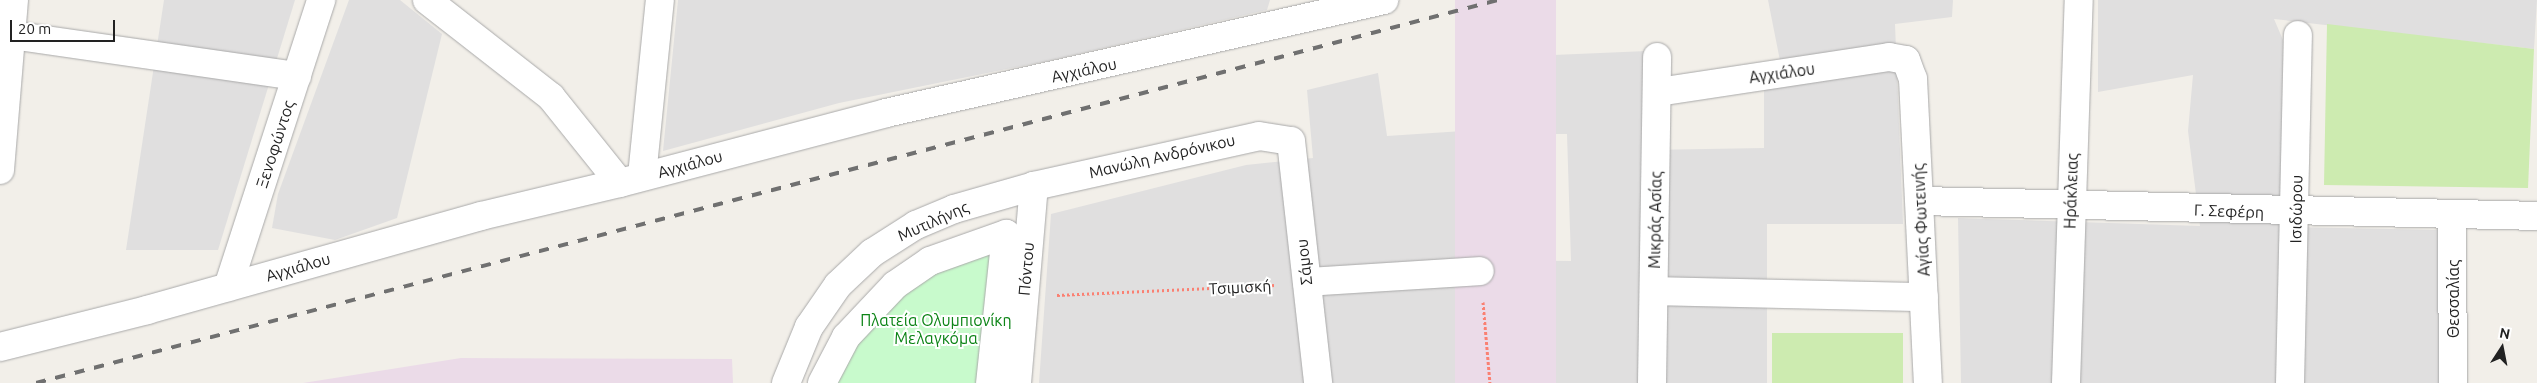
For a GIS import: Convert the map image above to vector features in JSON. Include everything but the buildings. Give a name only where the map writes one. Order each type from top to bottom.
[{"type":"street","points":[[0,170],[14,0]]},
{"type":"street","name":"Ξενοφώντος","points":[[228,287],[321,0]]},
{"type":"street","points":[[427,0],[551,97],[631,180]]},
{"type":"street","points":[[631,180],[660,0]]},
{"type":"street","name":"Αγχιάλου","points":[[0,347],[228,287],[481,216],[631,180],[886,113],[1384,0]]},
{"type":"street","name":"Ηράκλειας","points":[[2066,383],[2079,0]]},
{"type":"street","points":[[11,35],[296,76]]},
{"type":"street","name":"Ισιδώρου","points":[[2290,383],[2296,212],[2298,35]]},
{"type":"street","name":"Μικράς Ασίας","points":[[1652,383],[1658,57]]},
{"type":"street","name":"Αγχιάλου","points":[[1658,92],[1888,58],[1906,60]]},
{"type":"street","name":"Αγίας Φωτεινής","points":[[1906,60],[1913,79],[1921,201],[1928,383]]},
{"type":"street","name":"Μανώλη Ανδρόνικου","points":[[1034,186],[1244,138],[1276,137],[1291,141]]},
{"type":"street","name":"Σάμου","points":[[1291,141],[1318,383]]},
{"type":"street","name":"Πόντου","points":[[1017,383],[1034,186]]},
{"type":"street","name":"Μυτιλήνης","points":[[786,383],[799,347],[823,305],[838,285],[872,252],[933,217],[1034,186]]},
{"type":"street","name":"Γ. Σεφέρη","points":[[1921,201],[2452,216],[2537,216]]},
{"type":"street","name":"Θεσσαλίας","points":[[2452,216],[2453,383]]},
{"type":"street","points":[[822,383],[846,337],[895,285],[930,261],[1006,234],[990,383]]},
{"type":"street","points":[[1307,282],[1480,271]]},
{"type":"street","points":[[1654,291],[1924,296]]},
{"type":"path","points":[[1480,271],[1490,383]]},
{"type":"path","name":"Τσιμισκή","points":[[1024,297],[1307,282]]},
{"type":"shaded area","points":[[164,0],[295,0],[218,250],[126,250]]},
{"type":"shaded area","points":[[349,0],[400,0],[442,34],[397,218],[335,240],[272,228],[278,194]]},
{"type":"shaded area","points":[[678,0],[1270,0],[1267,10],[1047,61],[839,103],[663,151]]},
{"type":"shaded area","points":[[1455,0],[1556,0],[1556,383],[1455,383]]},
{"type":"shaded area","points":[[1768,0],[1953,0],[1952,17],[1895,24],[1903,224],[1767,224],[1767,383],[1039,383],[1051,214],[1246,165],[1313,158],[1307,90],[1378,73],[1387,136],[1463,131],[1488,260],[1571,261],[1567,134],[1485,134],[1484,58],[1647,51],[1647,150],[1764,148],[1764,88],[1785,86]]},
{"type":"shaded area","points":[[2098,0],[2537,0],[2534,49],[2274,19],[2283,40],[2282,227],[2442,230],[2441,383],[1961,383],[1958,218],[2200,226],[2188,131],[2193,75],[2098,92]]},
{"type":"shaded area","points":[[461,358],[732,359],[733,383],[303,383]]},
{"type":"green space","points":[[2327,24],[2534,49],[2528,188],[2324,185]]},
{"type":"green space","name":"Πλατεία Ολυμπιονίκη Μελαγκόμα","points":[[1000,242],[985,383],[830,383],[836,369],[906,284]]},
{"type":"green space","points":[[1772,333],[1903,333],[1903,383],[1772,383]]},
{"type":"railway","points":[[36,383],[1498,0]]}]
